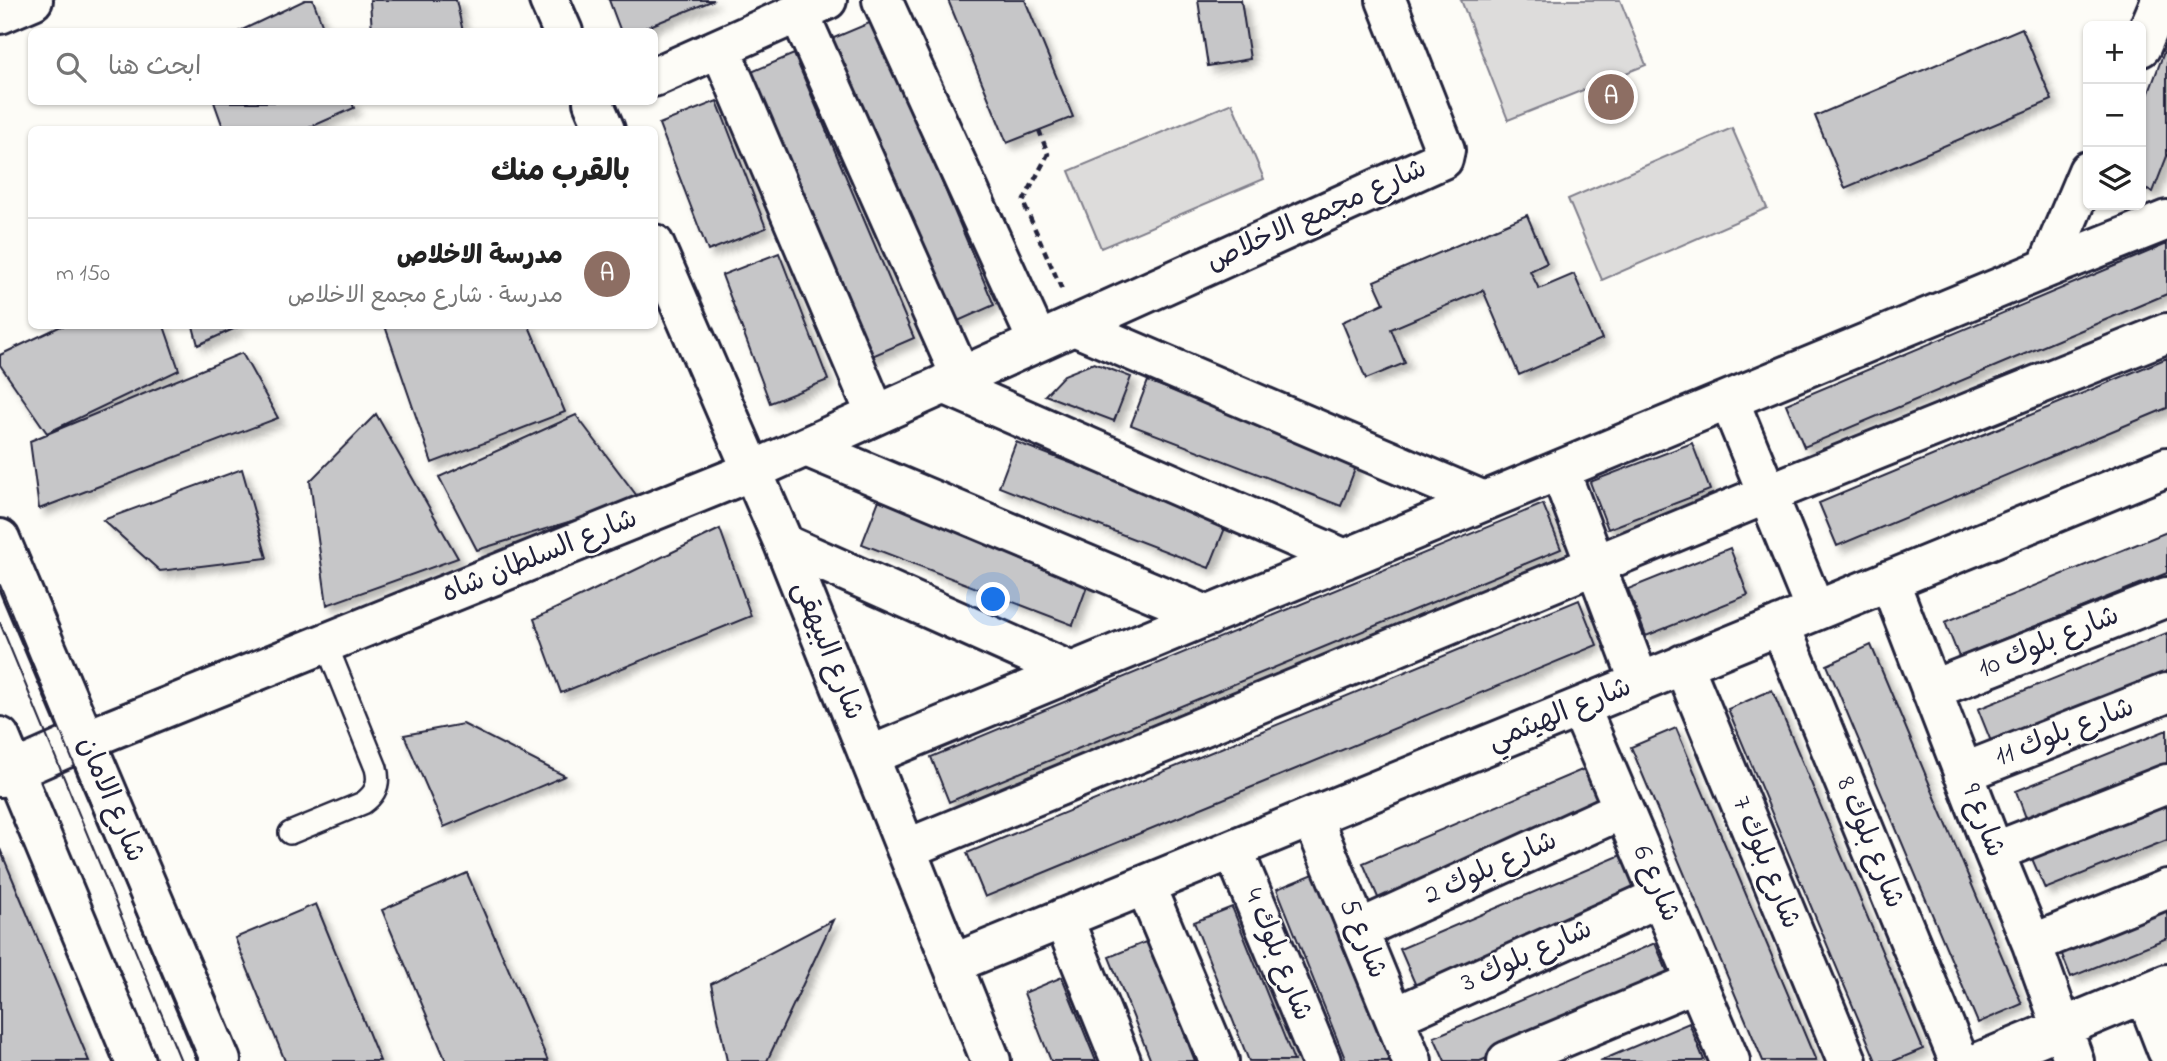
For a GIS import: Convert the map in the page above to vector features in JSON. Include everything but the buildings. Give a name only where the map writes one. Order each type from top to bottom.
[{"type":"street","points":[[0,14],[33,0]]},
{"type":"street","points":[[549,0],[561,28]]},
{"type":"street","points":[[882,0],[1038,342]]},
{"type":"street","name":"شارع مجمع الاخلاص","points":[[1074,326],[1443,159],[1445,150],[1386,0]]},
{"type":"street","points":[[2146,35],[2161,0]]},
{"type":"street","points":[[658,75],[813,6],[953,380],[1345,559]]},
{"type":"street","points":[[720,48],[876,415]]},
{"type":"street","points":[[2048,268],[2083,183]]},
{"type":"street","points":[[869,756],[2167,220]]},
{"type":"street","name":"شارع البيهقى","points":[[658,253],[784,544],[991,1061]]},
{"type":"street","points":[[1074,326],[1484,501]]},
{"type":"street","name":"شارع السلطان شاه","points":[[5,761],[85,742],[752,471],[1074,326]]},
{"type":"street","points":[[906,849],[1768,494],[2167,333]]},
{"type":"street","points":[[1729,400],[1815,610]]},
{"type":"street","points":[[806,447],[1209,615]]},
{"type":"street","name":"شارع الهيثمي","points":[[952,964],[2167,467]]},
{"type":"street","points":[[1560,471],[1640,683]]},
{"type":"street","name":"شارع الامان","points":[[0,539],[220,1061]]},
{"type":"street","points":[[784,544],[1072,672]]},
{"type":"street","name":"شارع 9","points":[[1889,580],[2032,944],[2067,1044]]},
{"type":"street","name":"شارع بلوك 10","points":[[1931,690],[2167,597]]},
{"type":"street","name":"شارع بلوك 8","points":[[1780,625],[1959,1061]]},
{"type":"street","name":"شارع بلوك 7","points":[[1684,664],[1847,1061]]},
{"type":"street","name":"شارع بلوك 11","points":[[1963,774],[2167,693]]},
{"type":"street","name":"شارع 6","points":[[1580,707],[1730,1061]]},
{"type":"street","points":[[5,761],[135,1061]]},
{"type":"street","points":[[1994,852],[2167,784]]},
{"type":"street","name":"شارع بلوك 2","points":[[1358,929],[1623,809]]},
{"type":"street","name":"شارع 5","points":[[1312,817],[1412,1061]]},
{"type":"street","name":"شارع بلوك 4","points":[[1233,849],[1321,1061]]},
{"type":"street","points":[[1145,885],[1219,1061]]},
{"type":"street","points":[[2032,944],[2167,889]]},
{"type":"street","name":"شارع بلوك 3","points":[[1394,1017],[1660,897]]},
{"type":"street","points":[[1063,918],[1121,1061]]},
{"type":"street","points":[[1507,1061],[1696,982]]},
{"type":"street","points":[[1982,1061],[2067,1044],[2156,989],[2167,1050]]},
{"type":"lane","points":[[290,833],[363,803],[371,798],[378,783],[376,768],[326,644]]},
{"type":"path","points":[[1039,130],[1048,154],[1023,202],[1059,283],[1074,326]]},
{"type":"shaded area","points":[[1461,0],[1620,0],[1646,65],[1508,120]]},
{"type":"shaded area","points":[[1232,103],[1264,179],[1101,248],[1069,171]]},
{"type":"shaded area","points":[[1732,128],[1767,208],[1602,280],[1568,199]]},
{"type":"tram line","points":[[0,585],[197,1061]]},
{"type":"tram line","points":[[0,623],[181,1061]]},
{"type":"place","name":"مدرسة الاخلاص","points":[[1611,97]]}]
